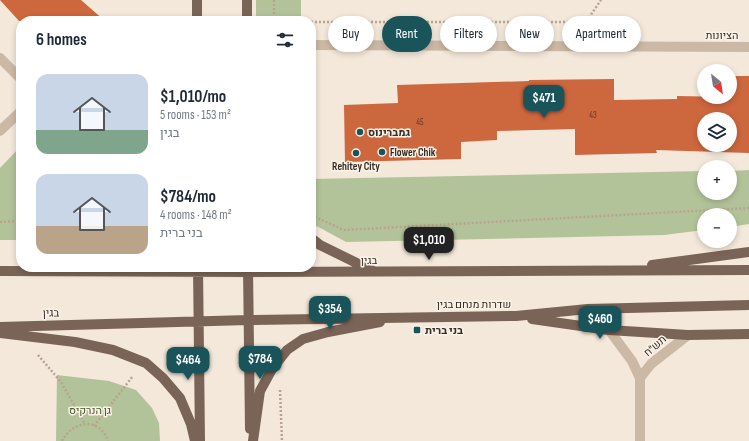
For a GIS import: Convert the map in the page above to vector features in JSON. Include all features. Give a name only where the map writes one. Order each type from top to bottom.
[{"type":"main road","points":[[197,0],[197,16]]},
{"type":"main road","points":[[246,0],[247,16]]},
{"type":"main road","points":[[316,242],[374,272]]},
{"type":"main road","points":[[610,271],[749,252]]},
{"type":"main road","points":[[610,271],[749,270]]},
{"type":"main road","points":[[0,271],[16,271]]},
{"type":"main road","name":"בגין","points":[[316,271],[610,271]]},
{"type":"main road","points":[[198,272],[200,441]]},
{"type":"main road","points":[[248,272],[250,441]]},
{"type":"main road","name":"שדרות מנחם בגין","points":[[199,322],[516,316],[588,309],[749,304]]},
{"type":"main road","points":[[516,316],[609,330],[688,335],[749,334]]},
{"type":"main road","points":[[253,441],[260,391],[272,369],[287,350],[303,339],[328,332],[412,317]]},
{"type":"main road","name":"בגין","points":[[0,327],[199,322]]},
{"type":"main road","points":[[0,333],[75,342],[113,350],[146,363],[163,378],[180,398],[191,424],[195,441]]},
{"type":"street","name":"הציונות","points":[[316,45],[749,47]]},
{"type":"street","points":[[0,58],[16,73]]},
{"type":"street","points":[[0,131],[16,115]]},
{"type":"street","name":"תש\"ח","points":[[609,330],[632,361],[640,378],[640,441]]},
{"type":"street","name":"תש\"ח","points":[[640,378],[651,364],[688,335]]},
{"type":"path","points":[[274,0],[274,16]]},
{"type":"path","points":[[316,22],[586,22],[601,0]]},
{"type":"path","points":[[316,217],[344,230],[749,208]]},
{"type":"path","points":[[0,222],[16,222]]},
{"type":"path","points":[[22,335],[61,382],[85,424]]},
{"type":"path","points":[[94,426],[130,379]]},
{"type":"path","points":[[280,388],[282,441]]},
{"type":"path","points":[[62,441],[71,429],[85,424],[94,426],[104,434],[108,441]]},
{"type":"green space","points":[[256,0],[301,0],[301,16],[256,16]]},
{"type":"green space","points":[[16,151],[16,240],[0,240],[0,168]]},
{"type":"green space","points":[[749,170],[749,224],[737,226],[737,208],[697,208],[697,231],[664,235],[346,242],[316,226],[316,179],[697,171],[697,200],[737,200],[737,171]]},
{"type":"green space","name":"גן הנרקיס","points":[[57,375],[109,381],[136,390],[152,408],[159,423],[160,441],[56,441]]},
{"type":"building","points":[[0,0],[81,0],[99,16],[16,16],[16,18]]},
{"type":"building","points":[[737,76],[749,76],[749,153],[718,152],[737,152],[737,112],[697,112],[697,151],[656,150],[657,153],[575,155],[575,129],[497,131],[497,140],[461,142],[461,159],[345,162],[344,105],[398,103],[397,85],[529,80],[614,79],[614,100],[677,99],[677,96],[697,96],[697,104],[737,104]]},
{"type":"place","name":"גמברינוס","points":[[360,132]]},
{"type":"place","name":"Flower Chik","points":[[382,152]]},
{"type":"place","name":"Rehitey City","points":[[356,153]]},
{"type":"place","name":"בני ברית","points":[[417,330]]}]
